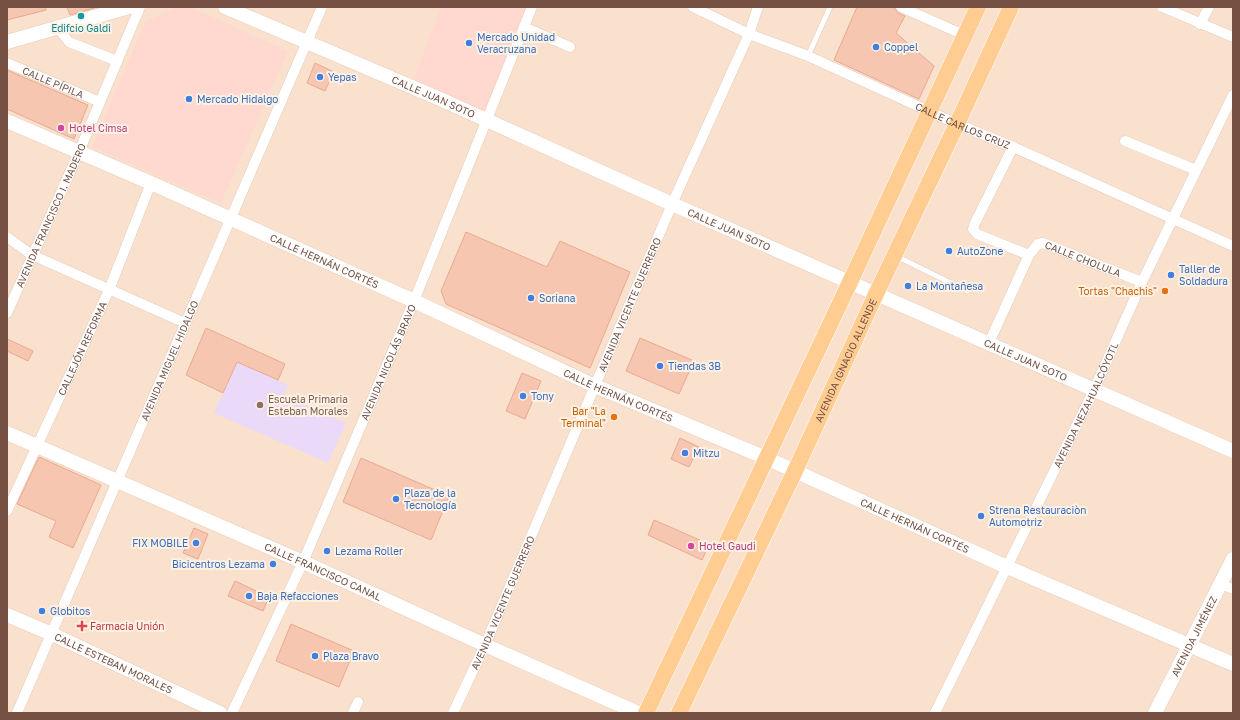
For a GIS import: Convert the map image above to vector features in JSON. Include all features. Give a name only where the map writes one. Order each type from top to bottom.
[{"type":"main road","points":[[7,42],[130,7]]},
{"type":"main road","name":"CALLE JUAN SOTO","points":[[225,7],[307,41],[487,120],[672,204],[1233,451]]},
{"type":"main road","points":[[646,713],[978,7]]},
{"type":"main road","name":"AVENIDA IGNACIO ALLENDE","points":[[679,713],[1011,7]]},
{"type":"main road","name":"CALLE HERNÁN CORTÉS","points":[[7,121],[151,183],[414,300],[595,386],[766,458],[1007,567],[1233,664]]},
{"type":"main road","name":"CALLE FRANCISCO CANAL","points":[[7,433],[303,562],[638,713]]},
{"type":"main road","name":"AVENIDA JIMÉNEZ","points":[[1155,713],[1190,646],[1227,586],[1233,559]]},
{"type":"main road","name":"CALLE ESTEBAN MORALES","points":[[7,615],[52,634],[220,713]]},
{"type":"street","name":"AVENIDA FRANCISCO I. MADERO","points":[[7,313],[79,152],[140,7]]},
{"type":"street","name":"AVENIDA MIGUEL HIDALGO","points":[[17,713],[322,7]]},
{"type":"street","name":"AVENIDA NICOLÁS BRAVO","points":[[232,713],[303,562],[414,300],[532,7]]},
{"type":"street","name":"CALLE CARLOS CRUZ","points":[[693,7],[749,34],[808,56],[929,112],[1013,147],[1233,246]]},
{"type":"street","name":"AVENIDA VICENTE GUERRERO","points":[[453,713],[485,645],[672,204],[749,34],[758,7]]},
{"type":"street","points":[[901,7],[964,35]]},
{"type":"street","points":[[1162,7],[1233,37]]},
{"type":"street","points":[[1200,24],[1209,7]]},
{"type":"street","points":[[524,27],[570,46]]},
{"type":"street","points":[[58,28],[68,42],[117,61]]},
{"type":"street","name":"CALLE PÍPILA","points":[[7,63],[100,102]]},
{"type":"street","name":"AVENIDA NEZAHUALCÓYOTL","points":[[935,713],[1094,390],[1172,218],[1233,95]]},
{"type":"street","points":[[1125,142],[1196,170]]},
{"type":"street","name":"CALLE CHOLULA","points":[[1013,147],[973,229],[977,234],[1029,255]]},
{"type":"street","name":"CALLEJÓN REFORMA","points":[[7,511],[110,290],[151,183]]},
{"type":"street","points":[[7,237],[32,255],[185,323]]},
{"type":"street","name":"CALLE CHOLULA","points":[[989,343],[1029,255],[1038,244],[1043,243],[1142,282]]},
{"type":"street","points":[[353,713],[358,702]]},
{"type":"lane","points":[[808,56],[830,7]]},
{"type":"lane","points":[[894,255],[967,291]]},
{"type":"shaded area","points":[[7,7],[1233,7],[1233,713],[7,713]]},
{"type":"shaded area","name":"Mercado Hidalgo","points":[[177,7],[190,7],[288,51],[221,203],[92,147],[145,22]]},
{"type":"shaded area","name":"Mercado Unidad Veracruzana","points":[[441,7],[525,7],[486,112],[413,80]]},
{"type":"shaded area","name":"Escuela Primaria Esteban Morales","points":[[237,362],[288,385],[284,396],[346,423],[328,463],[214,413]]},
{"type":"building","points":[[7,7],[45,7],[46,10],[7,20]]},
{"type":"building","points":[[67,7],[98,7],[70,15]]},
{"type":"building","name":"Coppel","points":[[857,7],[894,7],[898,13],[905,16],[896,33],[934,66],[919,99],[834,60]]},
{"type":"building","name":"Yepas","points":[[315,63],[334,72],[325,91],[307,83]]},
{"type":"building","points":[[7,70],[88,105],[74,139],[7,109]]},
{"type":"building","name":"Soriana","points":[[466,232],[547,267],[560,241],[630,272],[590,368],[446,304],[441,291]]},
{"type":"building","points":[[206,328],[285,364],[278,380],[237,362],[223,393],[186,375]]},
{"type":"building","name":"Tiendas 3B","points":[[640,338],[694,361],[679,394],[626,371]]},
{"type":"building","points":[[7,339],[33,351],[28,361],[7,351]]},
{"type":"building","name":"Tony","points":[[522,373],[541,381],[525,419],[506,411]]},
{"type":"building","name":"Mitzu","points":[[680,438],[699,447],[689,467],[671,459]]},
{"type":"building","points":[[39,457],[101,485],[73,548],[49,537],[56,521],[17,504]]},
{"type":"building","name":"Plaza de la Tecnología","points":[[361,458],[449,496],[431,540],[343,502]]},
{"type":"building","points":[[654,520],[709,544],[702,560],[648,535]]},
{"type":"building","name":"FIX MOBILE","points":[[194,528],[208,534],[198,559],[183,553]]},
{"type":"building","name":"Baja Refacciones","points":[[235,581],[269,597],[263,611],[228,596]]},
{"type":"building","name":"Plaza Bravo","points":[[291,624],[354,651],[339,687],[276,661]]},
{"type":"place","name":"Edifcio Galdi","points":[[81,16]]},
{"type":"place","name":"Mercado Unidad Veracruzana","points":[[469,43]]},
{"type":"place","name":"Coppel","points":[[876,47]]},
{"type":"place","name":"Yepas","points":[[320,77]]},
{"type":"place","name":"Mercado Hidalgo","points":[[189,99]]},
{"type":"place","name":"Hotel Cimsa","points":[[61,128]]},
{"type":"place","name":"AutoZone","points":[[949,251]]},
{"type":"place","name":"Taller de Soldadura","points":[[1171,275]]},
{"type":"place","name":"La Montañesa","points":[[908,286]]},
{"type":"place","name":"Tortas \"Chachis\"","points":[[1165,291]]},
{"type":"place","name":"Soriana","points":[[531,298]]},
{"type":"place","name":"Tiendas 3B","points":[[660,366]]},
{"type":"place","name":"Tony","points":[[523,396]]},
{"type":"place","name":"Escuela Primaria Esteban Morales","points":[[260,405]]},
{"type":"place","name":"Bar \"La Terminal\"","points":[[614,417]]},
{"type":"place","name":"Mitzu","points":[[685,453]]},
{"type":"place","name":"Plaza de la Tecnología","points":[[396,499]]},
{"type":"place","name":"Strena Restauraciòn Automotriz","points":[[981,516]]},
{"type":"place","name":"FIX MOBILE","points":[[196,543]]},
{"type":"place","name":"Hotel Gaudi","points":[[691,546]]},
{"type":"place","name":"Lezama Roller","points":[[327,551]]},
{"type":"place","name":"Bicicentros Lezama","points":[[273,564]]},
{"type":"place","name":"Baja Refacciones","points":[[249,596]]},
{"type":"place","name":"Globitos","points":[[42,611]]},
{"type":"place","name":"Farmacia Unión","points":[[82,626]]},
{"type":"place","name":"Plaza Bravo","points":[[315,656]]}]
